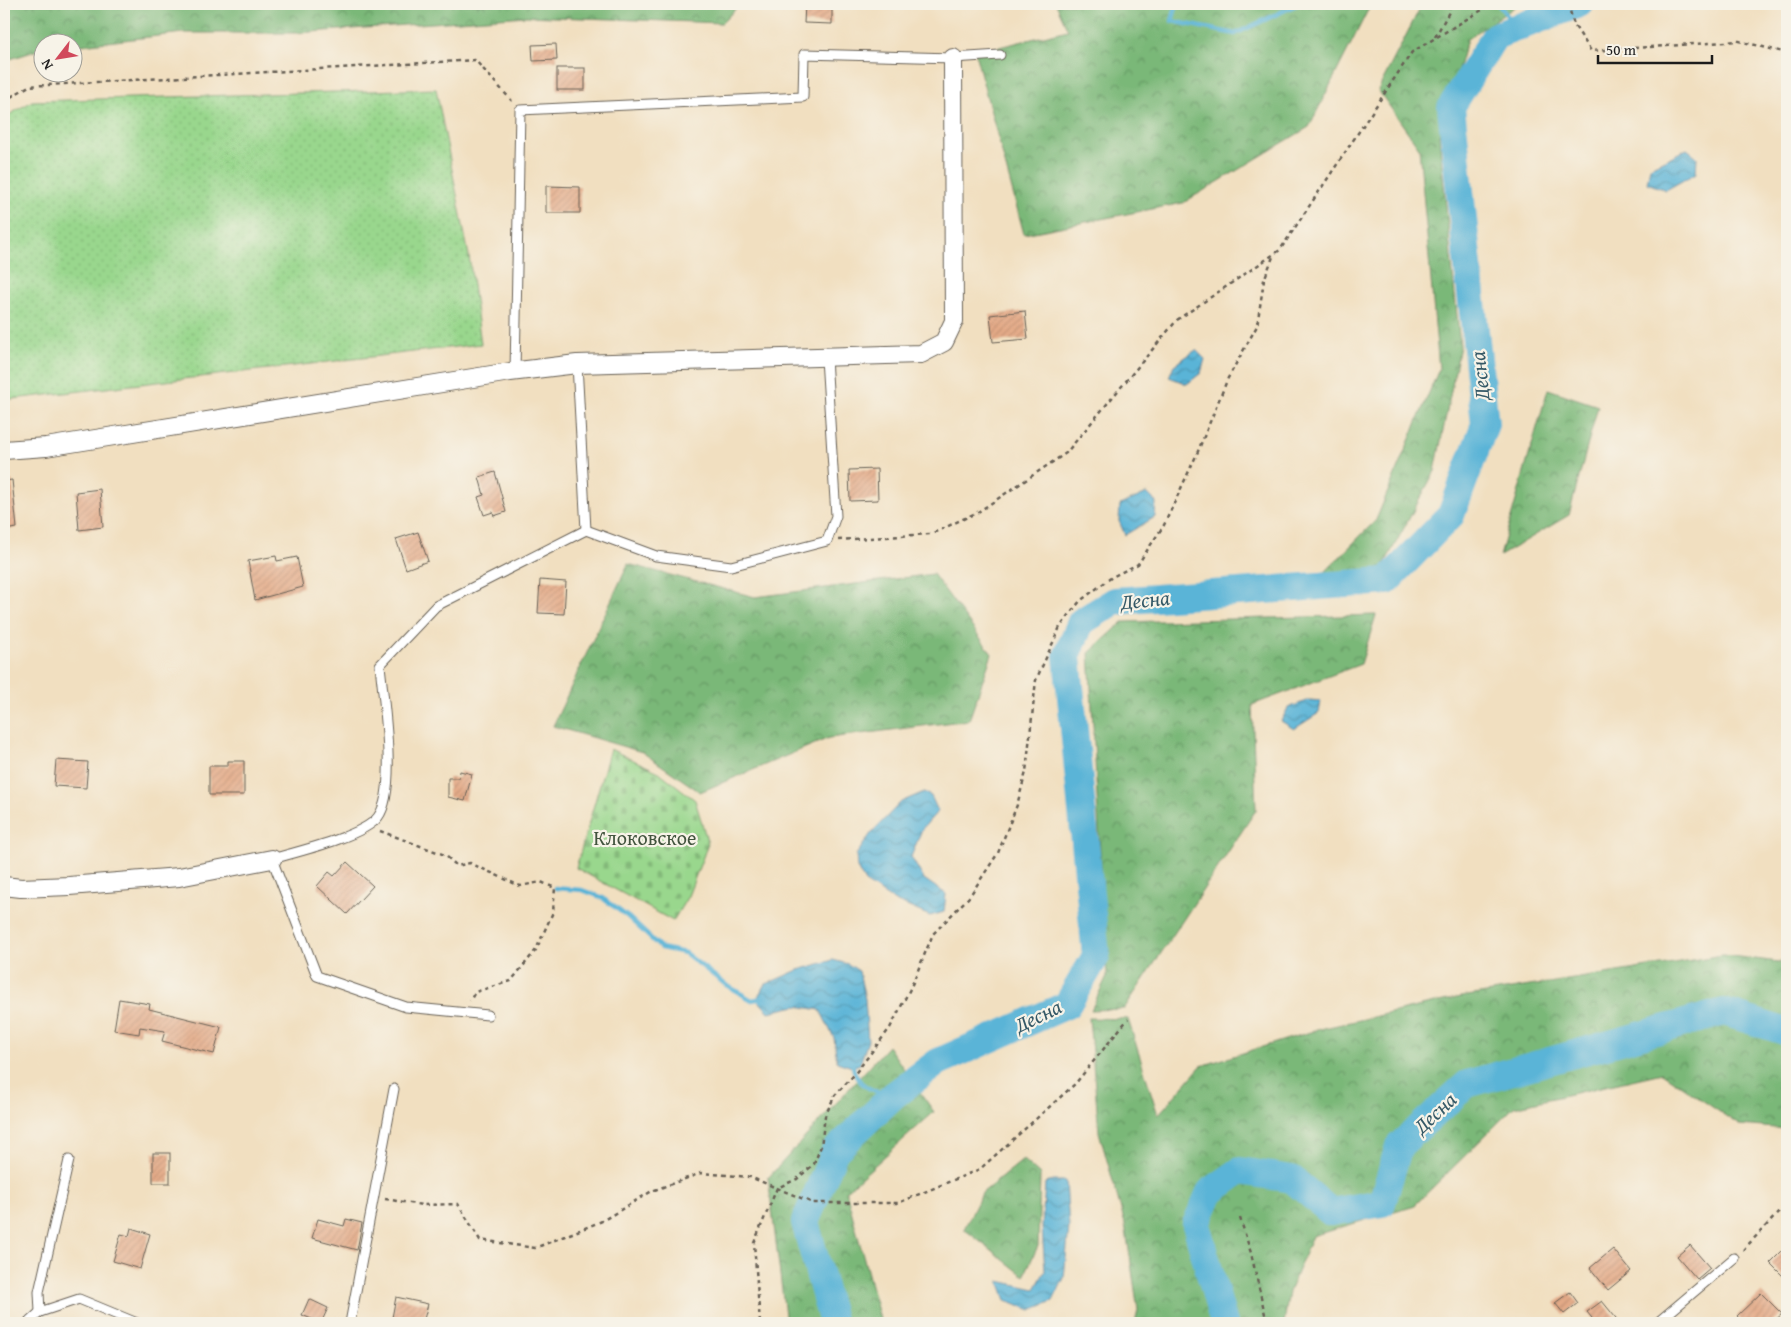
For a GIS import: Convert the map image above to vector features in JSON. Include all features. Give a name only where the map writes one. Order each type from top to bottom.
[{"type":"street","points":[[4,450],[46,447],[515,372],[577,364],[921,354],[944,342],[954,321],[953,58]]},
{"type":"street","points":[[4,886],[22,888],[70,886],[179,877],[272,859]]},
{"type":"lane","points":[[515,372],[520,110],[803,97],[804,54],[953,58],[1000,55]]},
{"type":"lane","points":[[488,1015],[406,1007],[317,976],[272,859],[332,842],[364,828],[378,817],[385,797],[388,767],[380,665],[436,606],[586,530],[656,556],[731,566],[827,541],[836,516],[826,358]]},
{"type":"lane","points":[[577,364],[586,530]]},
{"type":"lane","points":[[350,1323],[394,1089]]},
{"type":"lane","points":[[40,1312],[38,1292],[69,1160]]},
{"type":"lane","points":[[1657,1323],[1734,1258]]},
{"type":"lane","points":[[28,1323],[40,1312],[79,1300],[137,1323]]},
{"type":"path","points":[[1435,38],[1449,12],[1450,4]]},
{"type":"path","points":[[827,541],[931,534],[978,512],[1066,453],[1177,320],[1280,250],[1412,52],[1492,4]]},
{"type":"path","points":[[1568,4],[1574,25],[1591,51],[1740,41],[1787,53]]},
{"type":"path","points":[[4,101],[29,86],[475,60],[520,110]]},
{"type":"path","points":[[760,1323],[754,1243],[777,1188],[796,1179],[814,1164],[821,1146],[825,1116],[835,1095],[854,1075],[890,1028],[911,987],[934,934],[969,897],[998,852],[1017,805],[1026,772],[1036,680],[1060,627],[1080,601],[1112,577],[1138,564],[1164,525],[1196,456],[1228,378],[1257,326],[1264,280],[1274,254]]},
{"type":"path","points":[[364,828],[382,831],[445,855],[457,866],[470,863],[520,886],[541,882],[555,888],[553,912],[536,950],[511,981],[474,992],[464,1013]]},
{"type":"path","points":[[374,1196],[422,1205],[458,1204],[480,1240],[534,1248],[602,1221],[652,1191],[700,1173],[750,1178],[813,1203],[898,1203],[980,1170],[1075,1084],[1128,1019]]},
{"type":"path","points":[[1734,1258],[1760,1234],[1782,1209],[1787,1199]]},
{"type":"path","points":[[1240,1218],[1251,1252],[1267,1323]]},
{"type":"green space","points":[[4,4],[740,4],[722,23],[526,16],[298,33],[183,33],[82,45],[82,32],[32,32],[32,52],[4,61]]},
{"type":"green space","points":[[1056,4],[1371,4],[1309,127],[1183,203],[1024,234],[975,53],[1068,30]]},
{"type":"green space","points":[[1422,4],[1519,4],[1467,39],[1439,136],[1460,346],[1435,471],[1379,574],[1324,573],[1376,520],[1439,369],[1419,148],[1378,90]]},
{"type":"green space","points":[[436,89],[469,256],[481,344],[4,400],[4,118],[32,101]]},
{"type":"green space","points":[[1548,389],[1598,406],[1569,515],[1500,556]]},
{"type":"green space","points":[[628,564],[755,597],[933,574],[992,654],[969,720],[829,738],[700,792],[642,752],[553,726]]},
{"type":"green space","points":[[1376,615],[1361,664],[1252,705],[1256,810],[1124,1009],[1091,1010],[1107,976],[1089,653],[1123,622]]},
{"type":"green space","name":"Клоковское","points":[[610,749],[659,772],[695,800],[708,844],[688,896],[673,921],[576,868]]},
{"type":"green space","points":[[1723,955],[1787,963],[1787,1129],[1739,1125],[1662,1073],[1514,1107],[1415,1205],[1312,1236],[1289,1292],[1284,1323],[1135,1323],[1138,1310],[1125,1224],[1099,1132],[1089,1018],[1128,1019],[1158,1115],[1201,1066],[1320,1029],[1461,997]]},
{"type":"green space","points":[[888,1046],[934,1112],[846,1191],[881,1323],[786,1323],[768,1178]]},
{"type":"green space","points":[[1023,1160],[1040,1175],[1038,1246],[1024,1276],[964,1229],[982,1193]]},
{"type":"water","points":[[1687,149],[1697,157],[1696,173],[1666,190],[1647,183],[1650,167]]},
{"type":"water","points":[[1196,350],[1205,359],[1201,373],[1187,384],[1169,377],[1174,365]]},
{"type":"water","points":[[1147,493],[1156,502],[1155,517],[1125,535],[1119,521],[1120,505]]},
{"type":"water","points":[[1309,700],[1321,701],[1319,713],[1294,729],[1281,721],[1288,708]]},
{"type":"water","points":[[924,792],[931,796],[938,811],[922,829],[911,857],[924,879],[946,894],[944,912],[930,916],[895,901],[865,882],[857,868],[856,855],[872,832],[901,802]]},
{"type":"water","points":[[833,960],[848,964],[859,971],[865,999],[868,1041],[860,1064],[852,1067],[837,1062],[834,1038],[820,1010],[796,1006],[769,1012],[757,999],[764,985],[798,970]]},
{"type":"water","points":[[1066,1181],[1069,1227],[1064,1278],[1053,1301],[1031,1310],[1006,1300],[999,1281],[1035,1289],[1045,1271],[1042,1227],[1045,1183]]},
{"type":"building","points":[[805,4],[832,4],[832,24],[804,23]]},
{"type":"building","points":[[556,44],[557,60],[533,61],[532,45]]},
{"type":"building","points":[[557,68],[585,68],[585,90],[557,90]]},
{"type":"building","points":[[546,186],[580,187],[580,213],[546,213]]},
{"type":"building","points":[[1025,311],[1028,339],[993,342],[990,315]]},
{"type":"building","points":[[877,469],[878,500],[850,501],[849,470]]},
{"type":"building","points":[[495,472],[506,512],[494,516],[493,512],[484,515],[478,497],[484,495],[479,477]]},
{"type":"building","points":[[12,480],[17,528],[4,530],[4,481]]},
{"type":"building","points":[[100,489],[103,527],[79,530],[76,492]]},
{"type":"building","points":[[418,532],[428,561],[406,569],[396,539]]},
{"type":"building","points":[[276,556],[277,561],[297,557],[303,587],[255,600],[248,561]]},
{"type":"building","points":[[540,580],[566,582],[564,614],[538,613]]},
{"type":"building","points":[[56,760],[88,762],[86,788],[54,786]]},
{"type":"building","points":[[228,761],[244,761],[244,795],[209,795],[209,766],[228,766]]},
{"type":"building","points":[[460,771],[472,774],[465,801],[448,797],[448,778],[459,778]]},
{"type":"building","points":[[347,862],[373,886],[347,914],[317,886],[329,872],[334,876]]},
{"type":"building","points":[[119,999],[150,1004],[149,1009],[221,1027],[214,1054],[162,1041],[165,1031],[140,1027],[139,1034],[114,1030]]},
{"type":"building","points":[[153,1153],[170,1153],[170,1183],[153,1183]]},
{"type":"building","points":[[318,1219],[344,1226],[346,1219],[362,1223],[357,1250],[312,1238]]},
{"type":"building","points":[[131,1228],[150,1234],[140,1269],[113,1261],[121,1234],[129,1236]]},
{"type":"building","points":[[1690,1245],[1710,1268],[1697,1279],[1677,1256]]},
{"type":"building","points":[[1787,1246],[1787,1280],[1770,1263]]},
{"type":"building","points":[[1613,1249],[1631,1271],[1608,1290],[1590,1268]]},
{"type":"building","points":[[1570,1292],[1578,1303],[1564,1314],[1555,1303]]},
{"type":"building","points":[[1761,1293],[1782,1314],[1772,1323],[1744,1323],[1737,1316]]},
{"type":"building","points":[[396,1297],[428,1304],[423,1323],[391,1323]]},
{"type":"building","points":[[309,1299],[328,1308],[321,1323],[302,1315]]},
{"type":"building","points":[[1602,1301],[1620,1323],[1596,1323],[1587,1312]]},
{"type":"waterway","points":[[1177,4],[1172,21],[1235,34],[1298,4]]},
{"type":"waterway","points":[[1498,4],[1517,28]]},
{"type":"waterway","name":"Десна","points":[[833,1323],[805,1222],[835,1151],[894,1095],[938,1062],[1067,1005],[1096,956],[1067,656],[1081,622],[1115,601],[1387,581],[1451,515],[1485,424],[1451,107],[1495,36],[1579,4]]},
{"type":"waterway","points":[[555,888],[582,890],[601,897],[628,917],[661,948],[685,953],[726,985],[752,1000],[763,998]]},
{"type":"waterway","name":"Десна","points":[[1224,1323],[1196,1224],[1210,1192],[1240,1171],[1292,1179],[1331,1212],[1382,1203],[1399,1146],[1467,1084],[1724,1012],[1787,1032]]},
{"type":"waterway","points":[[852,1063],[857,1078],[867,1087],[894,1095]]}]
